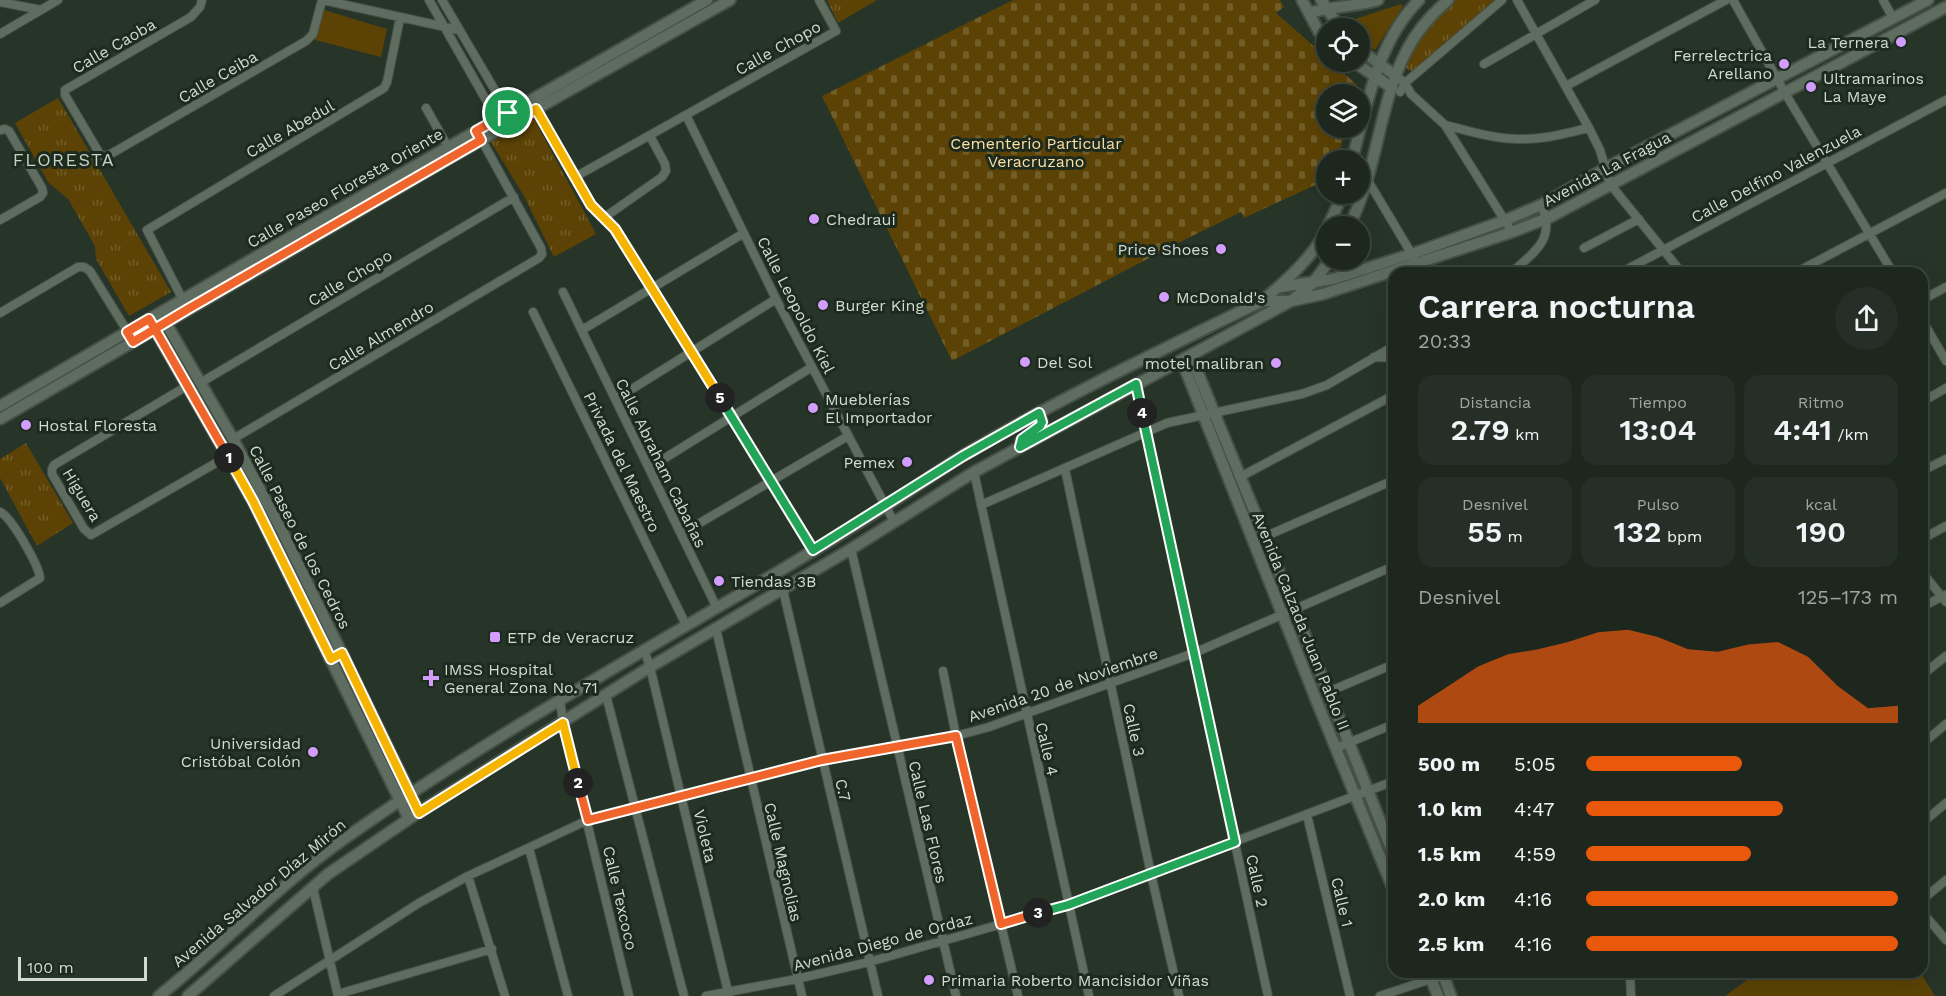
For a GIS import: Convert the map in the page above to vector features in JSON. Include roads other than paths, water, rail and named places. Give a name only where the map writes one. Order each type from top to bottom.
[{"type":"main road","name":"Calle Paseo Floresta Oriente","points":[[0,406],[182,298],[295,241],[534,104],[707,0]]},
{"type":"main road","name":"Calle Paseo Floresta Oriente","points":[[694,8],[730,0]]},
{"type":"main road","points":[[1302,0],[1316,26]]},
{"type":"main road","points":[[1309,13],[1323,4],[1361,5],[1378,0]]},
{"type":"main road","points":[[1355,150],[1380,64],[1396,28],[1419,0]]},
{"type":"main road","points":[[1370,170],[1396,90],[1396,76],[1407,49],[1432,14],[1448,0]]},
{"type":"main road","name":"Avenida La Fragua","points":[[1417,264],[1506,220],[1542,205],[1606,168],[1928,0]]},
{"type":"main road","points":[[1323,4],[1333,18]]},
{"type":"main road","name":"Avenida La Fragua","points":[[1400,267],[1417,264],[1548,218],[1946,7]]},
{"type":"main road","points":[[1370,57],[1396,76]]},
{"type":"main road","points":[[1368,72],[1396,90]]},
{"type":"main road","name":"Calle Paseo Floresta Oriente","points":[[0,419],[188,309],[448,147],[479,135]]},
{"type":"main road","name":"Avenida Salvador Díaz Mirón","points":[[159,996],[325,853],[399,801],[644,649],[885,507],[963,456],[1039,413],[1262,300],[1280,286],[1316,246]]},
{"type":"main road","name":"Avenida La Fragua","points":[[1280,286],[1313,283],[1388,269]]},
{"type":"main road","name":"Avenida Salvador Díaz Mirón","points":[[188,996],[328,874],[409,819],[650,667],[783,590],[974,472],[1291,301],[1313,283],[1323,270]]},
{"type":"main road","name":"Avenida La Fragua","points":[[1262,300],[1291,301],[1323,294],[1388,273]]},
{"type":"main road","name":"Calle Paseo de los Cedros","points":[[159,312],[233,439],[283,532],[419,813]]},
{"type":"main road","name":"Calle Paseo de los Cedros","points":[[149,319],[253,501],[409,819]]},
{"type":"main road","name":"Avenida Calzada Juan Pablo II","points":[[1187,359],[1282,615],[1388,877]]},
{"type":"main road","points":[[1020,447],[1022,439],[1040,426],[1042,422],[1039,413]]},
{"type":"main road","name":"Avenida Calzada Juan Pablo II","points":[[1208,413],[1240,477],[1388,841]]},
{"type":"main road","points":[[1430,978],[1438,996]]},
{"type":"main road","points":[[1444,978],[1451,996]]},
{"type":"street","points":[[0,34],[58,0]]},
{"type":"street","name":"Calle Caoba","points":[[104,157],[100,154],[64,91],[191,17],[201,7],[202,0]]},
{"type":"street","points":[[322,0],[459,30]]},
{"type":"street","name":"Calle Ceiba","points":[[104,157],[306,41],[313,34],[322,0]]},
{"type":"street","points":[[429,0],[443,2],[511,117]]},
{"type":"street","points":[[429,0],[500,123]]},
{"type":"street","name":"Calle Chopo","points":[[576,177],[836,31],[819,0]]},
{"type":"street","points":[[1396,90],[1502,0]]},
{"type":"street","points":[[1517,0],[1589,128],[1606,168],[1610,184],[1677,267]]},
{"type":"street","points":[[1484,64],[1595,0]]},
{"type":"street","points":[[1566,86],[1726,0]]},
{"type":"street","points":[[1733,0],[1776,78],[1889,267]]},
{"type":"street","points":[[1882,0],[1893,18]]},
{"type":"street","points":[[0,2],[40,10]]},
{"type":"street","name":"Calle Abedul","points":[[182,298],[147,230],[384,88],[400,18]]},
{"type":"street","points":[[1396,76],[1405,83],[1411,94],[1445,125],[1512,232]]},
{"type":"street","points":[[1396,90],[1411,94]]},
{"type":"street","name":"Calle Delfino Valenzuela","points":[[1631,267],[1946,100]]},
{"type":"street","points":[[534,104],[591,205],[615,229],[653,288],[813,550]]},
{"type":"street","points":[[426,108],[448,147]]},
{"type":"street","name":"Calle Leopoldo Kiel","points":[[686,115],[776,299],[894,522]]},
{"type":"street","points":[[1445,125],[1498,137],[1520,139],[1550,137],[1589,128]]},
{"type":"street","points":[[0,220],[43,193],[9,131],[2,129]]},
{"type":"street","points":[[479,135],[514,197]]},
{"type":"street","points":[[605,217],[663,177],[666,171],[665,164],[650,135]]},
{"type":"street","points":[[1370,184],[1417,264]]},
{"type":"street","points":[[1805,267],[1946,193]]},
{"type":"street","name":"Calle Chopo","points":[[200,383],[514,197]]},
{"type":"street","name":"Calle Almendro","points":[[233,439],[539,258],[542,254],[541,248],[514,197]]},
{"type":"street","points":[[1518,267],[1538,249],[1544,240],[1548,218],[1542,205]]},
{"type":"street","points":[[1584,248],[1639,219]]},
{"type":"street","points":[[582,330],[744,233]]},
{"type":"street","points":[[0,313],[78,267],[84,267],[90,271],[133,342]]},
{"type":"street","points":[[1928,297],[1946,287]]},
{"type":"street","name":"Calle Abraham Cabañas","points":[[563,292],[717,608]]},
{"type":"street","points":[[182,298],[188,309]]},
{"type":"street","points":[[616,399],[776,299]]},
{"type":"street","name":"Privada del Maestro","points":[[533,312],[686,625]]},
{"type":"street","points":[[1928,330],[1946,361]]},
{"type":"street","points":[[981,505],[1173,422],[1302,394],[1327,385],[1388,349]]},
{"type":"street","points":[[1373,357],[1388,358]]},
{"type":"street","points":[[649,468],[812,367]]},
{"type":"street","name":"Calle 2","points":[[1136,384],[1268,996]]},
{"type":"street","name":"Higuera","points":[[187,386],[54,465],[52,474],[79,520],[91,535],[228,456]]},
{"type":"street","points":[[1928,398],[1946,388]]},
{"type":"street","points":[[1240,477],[1388,398]]},
{"type":"street","points":[[204,415],[214,408]]},
{"type":"street","points":[[681,534],[848,436]]},
{"type":"street","points":[[1928,468],[1946,459]]},
{"type":"street","name":"Calle 3","points":[[1065,470],[1179,996]]},
{"type":"street","name":"Calle 4","points":[[974,472],[1089,996]]},
{"type":"street","points":[[1264,537],[1388,483]]},
{"type":"street","points":[[0,603],[40,578],[40,573],[8,517],[1,513]]},
{"type":"street","points":[[1928,536],[1946,526]]},
{"type":"street","name":"Calle Las Flores","points":[[851,549],[956,996]]},
{"type":"street","name":"Avenida 20 de Noviembre","points":[[274,996],[419,903],[468,876],[588,820],[822,760],[956,736],[1026,715],[1194,652],[1388,569]]},
{"type":"street","points":[[1928,579],[1944,598],[1928,605]]},
{"type":"street","name":"C.7","points":[[783,590],[878,996]]},
{"type":"street","name":"Calle Magnolias","points":[[716,629],[802,996]]},
{"type":"street","name":"Violeta","points":[[644,649],[728,994]]},
{"type":"street","points":[[331,659],[342,653]]},
{"type":"street","points":[[1928,670],[1946,656]]},
{"type":"street","points":[[1328,692],[1388,667]]},
{"type":"street","points":[[943,670],[956,736],[1018,996]]},
{"type":"street","points":[[606,695],[684,996]]},
{"type":"street","name":"Calle Texcoco","points":[[560,700],[563,723],[629,996]]},
{"type":"street","points":[[1928,739],[1946,724]]},
{"type":"street","points":[[1336,748],[1388,727]]},
{"type":"street","name":"Avenida Diego de Ordaz","points":[[706,996],[728,994],[869,962],[1068,905],[1388,784]]},
{"type":"street","points":[[1928,819],[1946,803]]},
{"type":"street","name":"Calle 1","points":[[1307,815],[1350,996]]},
{"type":"street","points":[[530,848],[568,996]]},
{"type":"street","points":[[1379,857],[1388,854]]},
{"type":"street","points":[[468,876],[505,996]]},
{"type":"street","points":[[1928,895],[1946,880]]},
{"type":"street","points":[[314,888],[338,995],[492,949]]},
{"type":"street","points":[[1928,919],[1946,940]]},
{"type":"street","points":[[1380,996],[1422,978]]},
{"type":"street","points":[[1630,978],[1631,996]]},
{"type":"place","name":"La Ternera","points":[[1901,42]]},
{"type":"place","name":"Ferrelectrica Arellano","points":[[1784,64]]},
{"type":"place","name":"Ultramarinos La Maye","points":[[1811,87]]},
{"type":"place","name":"Chedraui","points":[[814,219]]},
{"type":"place","name":"Price Shoes","points":[[1221,249]]},
{"type":"place","name":"McDonald's","points":[[1164,297]]},
{"type":"place","name":"Burger King","points":[[823,305]]},
{"type":"place","name":"Del Sol","points":[[1025,362]]},
{"type":"place","name":"motel malibran","points":[[1276,363]]},
{"type":"place","name":"Mueblerías El Importador","points":[[813,408]]},
{"type":"place","name":"Hostal Floresta","points":[[26,425]]},
{"type":"place","name":"Pemex","points":[[907,462]]},
{"type":"place","name":"Tiendas 3B","points":[[719,581]]},
{"type":"place","name":"ETP de Veracruz","points":[[495,637]]},
{"type":"place","name":"IMSS Hospital General Zona No. 71","points":[[431,678]]},
{"type":"place","name":"Universidad Cristóbal Colón","points":[[313,752]]},
{"type":"place","name":"Primaria Roberto Mancisidor Viñas","points":[[929,980]]},
{"type":"district","name":"FLORESTA","points":[[64,159]]},
{"type":"park label","name":"Cementerio Particular Veracruzano","points":[[1036,152]]}]
